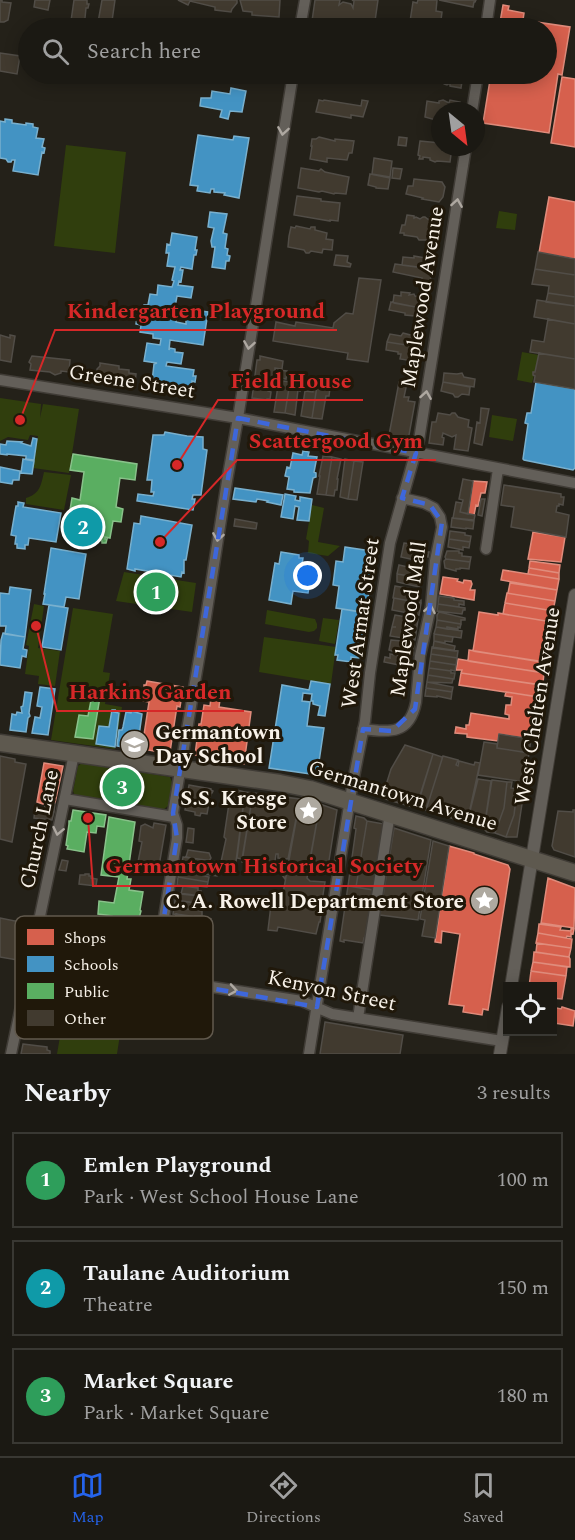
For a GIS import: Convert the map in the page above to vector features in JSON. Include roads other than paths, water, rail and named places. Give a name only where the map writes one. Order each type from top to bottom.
[{"type":"main road","name":"Germantown Avenue","points":[[0,743],[296,786],[350,800],[575,873]]},
{"type":"street","points":[[301,18],[304,0]]},
{"type":"street","points":[[487,18],[490,0]]},
{"type":"street","points":[[65,799],[174,817],[291,84]]},
{"type":"street","points":[[473,102],[476,84]]},
{"type":"street","name":"Maplewood Avenue","points":[[416,453],[465,156]]},
{"type":"street","name":"Greene Street","points":[[0,380],[238,418],[575,483]]},
{"type":"street","name":"West Armat Street","points":[[309,1054],[363,729],[390,543],[416,453]]},
{"type":"street","points":[[486,549],[498,469]]},
{"type":"street","name":"Maplewood Mall","points":[[363,729],[387,732],[396,729],[409,720],[415,709],[420,656],[431,606],[435,561],[442,522],[438,513],[430,505],[402,498]]},
{"type":"street","name":"West Chelten Avenue","points":[[512,982],[575,595]]},
{"type":"street","name":"Church Lane","points":[[40,916],[74,754]]},
{"type":"street","points":[[358,1018],[390,813]]},
{"type":"street","name":"Kenyon Street","points":[[164,916],[177,838],[177,825],[174,817]]},
{"type":"street","name":"Kenyon Street","points":[[213,987],[302,1001],[332,1014],[502,1041]]},
{"type":"street","points":[[500,1054],[503,1034]]},
{"type":"street","name":"Church Lane","points":[[11,1054],[15,1035]]},
{"type":"place","name":"Kindergarten Playground","points":[[20,420]]},
{"type":"place","name":"Field House","points":[[177,465]]},
{"type":"place","name":"Taulane Auditorium","points":[[83,527]]},
{"type":"place","name":"Scattergood Gym","points":[[160,542]]},
{"type":"place","name":"Emlen Playground","points":[[156,592]]},
{"type":"place","name":"Harkins Garden","points":[[36,626]]},
{"type":"place","name":"Germantown Day School","points":[[134,744]]},
{"type":"place","name":"Market Square","points":[[122,787]]},
{"type":"place","name":"S.S. Kresge Store","points":[[308,810]]},
{"type":"place","name":"Germantown Historical Society","points":[[88,818]]},
{"type":"place","name":"C. A. Rowell Department Store","points":[[485,901]]}]
